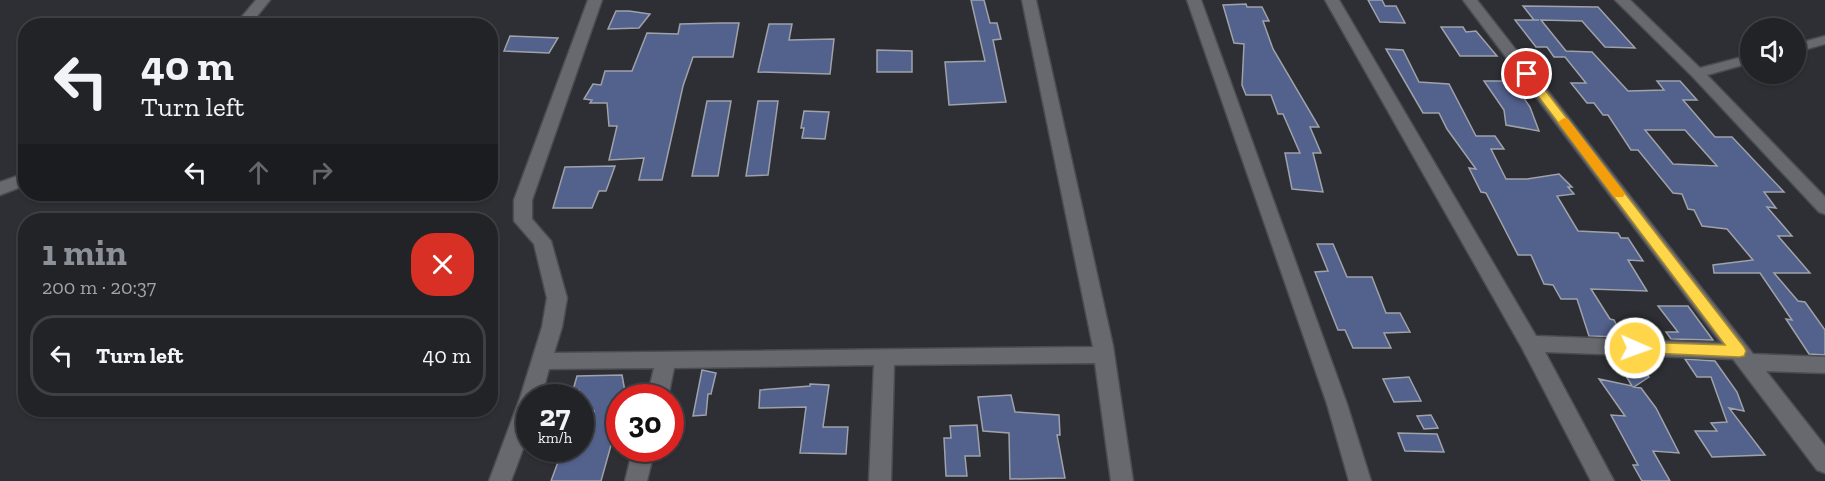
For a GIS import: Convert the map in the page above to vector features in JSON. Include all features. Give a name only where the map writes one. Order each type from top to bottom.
[{"type":"street","points":[[248,18],[263,0]]},
{"type":"street","points":[[535,384],[552,327],[557,298],[542,241],[523,221],[523,200],[595,0]]},
{"type":"street","points":[[1029,0],[1104,355],[1122,481]]},
{"type":"street","points":[[1194,0],[1329,382],[1360,481]]},
{"type":"street","points":[[1332,0],[1530,344],[1604,481]]},
{"type":"street","points":[[1470,0],[1825,463]]},
{"type":"street","points":[[1622,0],[1696,73],[1825,208]]},
{"type":"street","points":[[1806,45],[1825,40]]},
{"type":"street","points":[[1696,73],[1740,62]]},
{"type":"street","points":[[0,189],[18,181]]},
{"type":"street","points":[[1530,344],[1825,364]]},
{"type":"street","points":[[543,361],[1104,355]]},
{"type":"street","points":[[880,481],[884,358]]},
{"type":"street","points":[[660,384],[666,359]]},
{"type":"street","points":[[500,481],[516,437]]},
{"type":"street","points":[[636,481],[641,462]]},
{"type":"building","points":[[971,0],[984,0],[990,23],[997,23],[1001,39],[993,40],[1006,102],[949,105],[945,62],[985,61]]},
{"type":"building","points":[[1368,0],[1382,0],[1385,6],[1396,6],[1405,23],[1380,22]]},
{"type":"building","points":[[1246,4],[1247,7],[1262,7],[1269,21],[1263,21],[1273,49],[1319,127],[1310,127],[1321,153],[1313,153],[1323,192],[1292,189],[1285,153],[1300,153],[1283,114],[1278,114],[1271,95],[1246,95],[1242,85],[1244,44],[1234,43],[1223,5]]},
{"type":"building","points":[[1523,6],[1598,7],[1635,48],[1605,47],[1582,21],[1541,20],[1566,51],[1592,52],[1628,91],[1664,90],[1657,81],[1680,81],[1697,100],[1683,100],[1715,137],[1732,137],[1784,192],[1764,192],[1776,208],[1767,207],[1792,236],[1778,236],[1810,273],[1774,273],[1798,301],[1805,302],[1825,330],[1825,355],[1809,354],[1786,319],[1792,320],[1760,273],[1714,273],[1713,265],[1753,260],[1727,229],[1702,226],[1694,210],[1688,209],[1682,194],[1673,193],[1638,150],[1631,150],[1608,115],[1603,115],[1594,103],[1587,103],[1571,83],[1586,83],[1565,57],[1554,57],[1547,47],[1536,47],[1515,20],[1534,20]],"holes":[[[1645,130],[1685,130],[1717,166],[1673,164]]]},
{"type":"building","points":[[616,11],[650,14],[639,28],[608,29]]},
{"type":"building","points":[[739,23],[733,57],[693,57],[683,86],[662,180],[639,180],[644,158],[609,160],[617,126],[609,126],[607,103],[590,103],[592,100],[584,99],[593,84],[601,85],[605,71],[632,71],[647,33],[678,34],[680,24]]},
{"type":"building","points":[[769,24],[792,24],[789,40],[834,39],[830,74],[758,72]]},
{"type":"building","points":[[1441,27],[1463,27],[1466,32],[1476,31],[1497,56],[1460,56]]},
{"type":"building","points":[[510,36],[558,38],[549,53],[504,51]]},
{"type":"building","points":[[1386,49],[1403,50],[1419,82],[1449,84],[1476,136],[1495,136],[1504,149],[1491,149],[1506,179],[1527,179],[1559,174],[1572,187],[1568,187],[1574,194],[1557,196],[1578,231],[1618,233],[1621,238],[1628,238],[1643,261],[1628,260],[1647,291],[1591,289],[1610,319],[1614,320],[1623,337],[1589,336],[1577,299],[1561,299],[1553,285],[1544,284],[1531,255],[1518,255],[1486,193],[1481,192],[1469,168],[1476,169],[1447,129],[1439,113],[1423,113]]},
{"type":"building","points":[[877,50],[912,51],[912,72],[877,72]]},
{"type":"building","points":[[1484,81],[1503,81],[1510,91],[1519,91],[1530,107],[1539,131],[1506,125],[1504,110]]},
{"type":"building","points":[[707,101],[731,101],[718,176],[692,176]]},
{"type":"building","points":[[758,101],[778,101],[768,175],[746,176]]},
{"type":"building","points":[[804,111],[829,112],[825,139],[802,138]]},
{"type":"building","points":[[615,166],[606,191],[599,191],[592,208],[553,208],[565,167]]},
{"type":"building","points":[[1317,244],[1333,244],[1347,277],[1372,277],[1386,313],[1400,313],[1410,332],[1384,333],[1391,348],[1353,348],[1345,330],[1338,330],[1315,272],[1328,271]]},
{"type":"building","points":[[1658,306],[1688,306],[1713,340],[1671,339],[1666,332],[1678,332]]},
{"type":"building","points":[[1615,357],[1632,357],[1634,362],[1640,362],[1649,377],[1634,387],[1641,388],[1656,408],[1679,453],[1653,451],[1670,481],[1642,481],[1633,465],[1638,465],[1611,415],[1625,416],[1599,379],[1632,386]]},
{"type":"building","points":[[1685,359],[1715,361],[1737,392],[1744,411],[1729,408],[1765,455],[1712,457],[1695,431],[1717,431],[1711,423],[1727,422],[1711,377],[1697,377]]},
{"type":"building","points":[[702,370],[716,373],[711,394],[708,394],[706,415],[693,416]]},
{"type":"building","points":[[622,375],[624,384],[606,384],[606,462],[601,481],[551,481],[558,462],[594,462],[594,384],[575,384],[577,376]]},
{"type":"building","points":[[1409,377],[1421,401],[1394,402],[1383,379]]},
{"type":"building","points":[[810,384],[829,385],[823,427],[848,427],[846,454],[800,453],[806,407],[759,408],[760,390],[810,386]]},
{"type":"building","points":[[1011,395],[1015,412],[1059,415],[1060,435],[1057,435],[1065,478],[1010,479],[1009,433],[983,431],[978,397]]},
{"type":"building","points":[[1431,415],[1438,428],[1424,429],[1417,416]]},
{"type":"building","points":[[977,425],[980,456],[965,456],[967,476],[946,476],[944,438],[951,438],[950,426]]},
{"type":"building","points":[[1398,433],[1437,434],[1444,452],[1405,451]]},
{"type":"slow traffic","points":[[1564,122],[1619,194]]},
{"type":"route","points":[[1527,74],[1739,351],[1635,348]]}]
